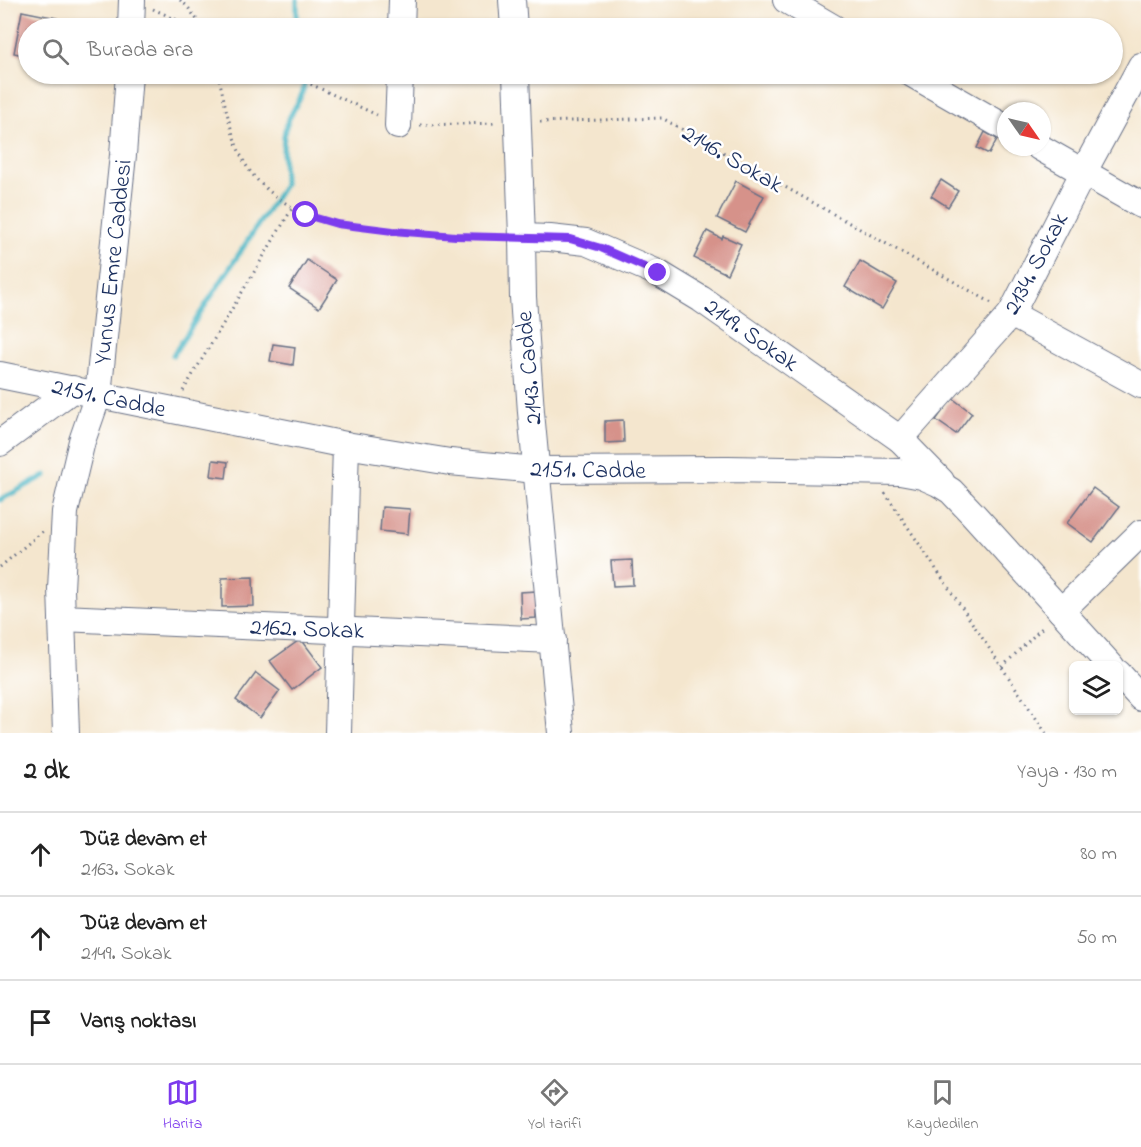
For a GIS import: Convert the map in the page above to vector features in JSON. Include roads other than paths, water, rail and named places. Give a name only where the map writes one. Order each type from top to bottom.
[{"type":"street","points":[[401,18],[402,0]]},
{"type":"street","points":[[512,0],[513,18]]},
{"type":"street","points":[[786,0],[817,18]]},
{"type":"street","points":[[134,18],[139,2]]},
{"type":"street","name":"2134. Sokak","points":[[900,439],[1011,314],[1141,66]]},
{"type":"street","name":"Yunus Emre Caddesi","points":[[66,733],[61,557],[65,512],[77,459],[98,395],[128,84]]},
{"type":"street","points":[[398,126],[400,84]]},
{"type":"street","name":"2143. Cadde","points":[[516,84],[523,307],[561,733]]},
{"type":"street","points":[[929,84],[997,123]]},
{"type":"street","points":[[1051,155],[1141,205]]},
{"type":"street","name":"2149. Sokak","points":[[522,237],[560,238],[586,242],[658,273],[701,299],[900,439],[951,491],[1106,661]]},
{"type":"street","points":[[1011,314],[1141,385]]},
{"type":"street","name":"2151. Cadde","points":[[0,375],[420,459],[537,470],[728,469],[871,472]]},
{"type":"street","points":[[0,443],[73,389]]},
{"type":"street","points":[[338,733],[346,445]]},
{"type":"street","name":"2149. Sokak","points":[[871,472],[900,472],[922,476],[951,491]]},
{"type":"street","points":[[1061,611],[1141,533]]},
{"type":"street","name":"2162. Sokak","points":[[62,618],[553,640]]},
{"type":"street","points":[[1123,678],[1141,698]]},
{"type":"waterway","points":[[297,0],[297,18]]},
{"type":"waterway","points":[[173,355],[284,185],[285,130],[301,97],[304,84]]},
{"type":"waterway","points":[[0,500],[46,475]]}]
